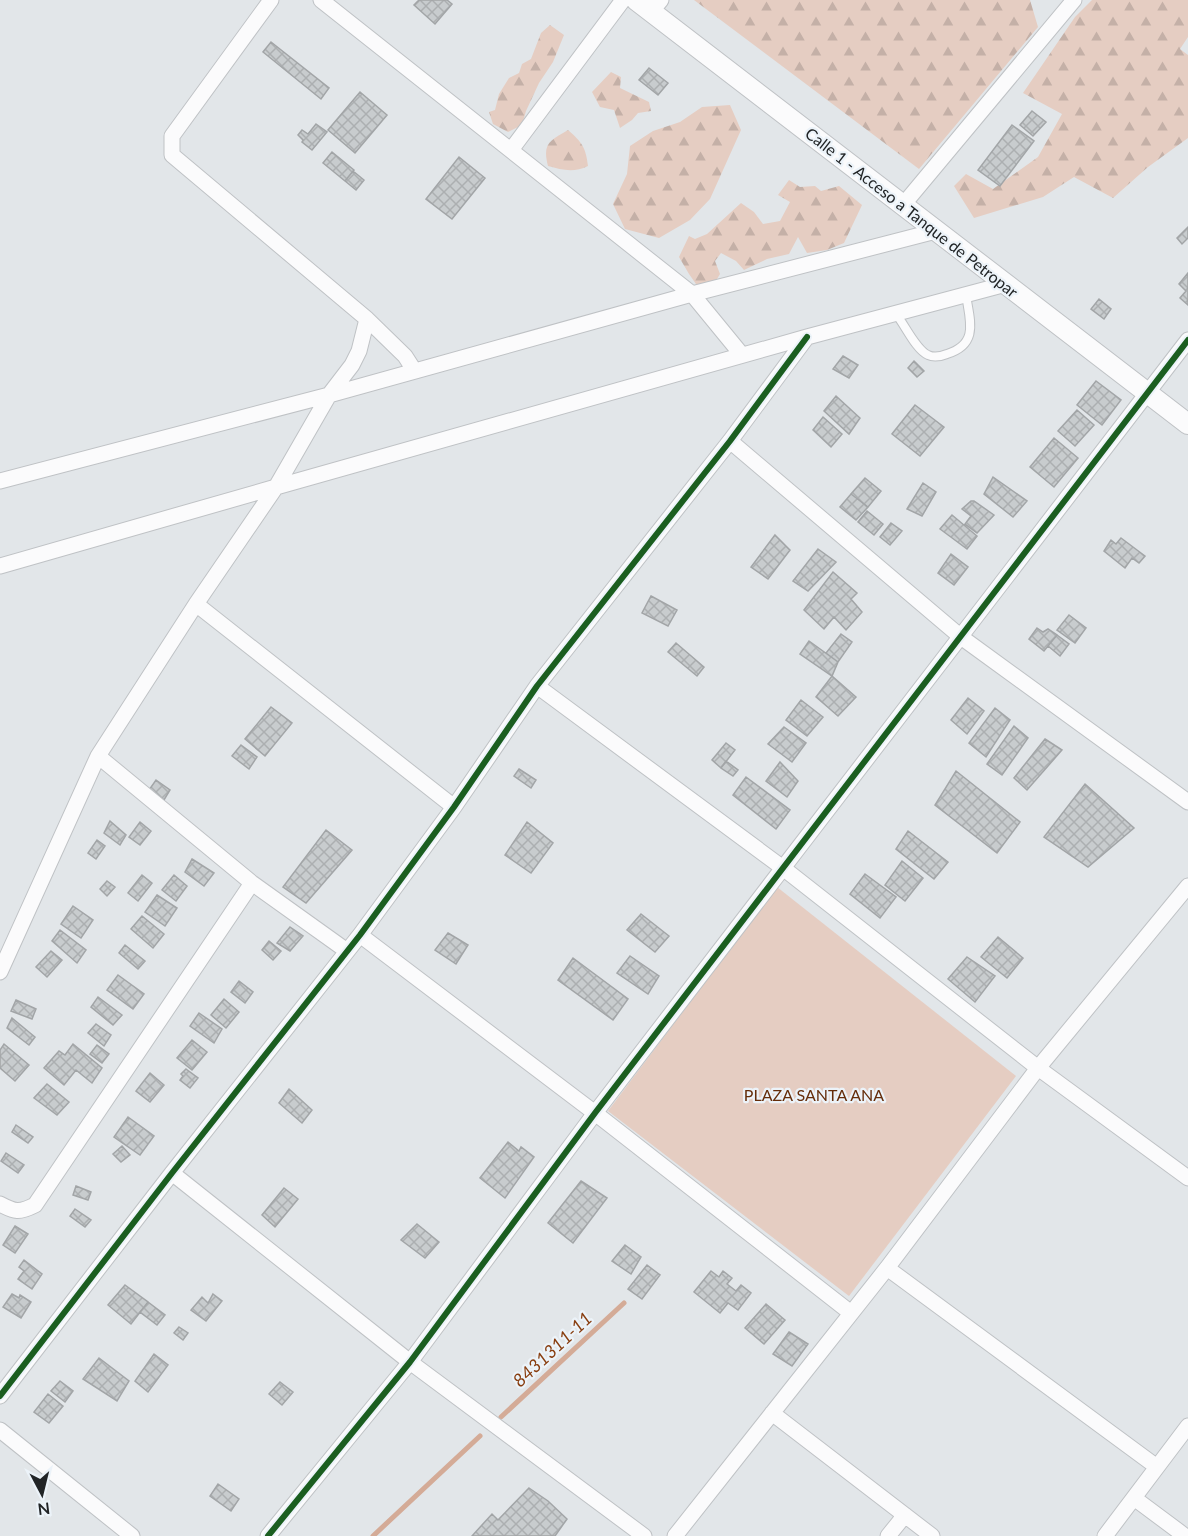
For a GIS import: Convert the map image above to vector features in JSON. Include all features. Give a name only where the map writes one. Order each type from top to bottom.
[{"type":"street","points":[[271,0],[172,136],[172,154],[367,319],[405,356],[414,370]]},
{"type":"street","points":[[321,0],[692,294],[742,355]]},
{"type":"street","points":[[511,150],[623,0]]},
{"type":"street","points":[[903,205],[1074,0]]},
{"type":"street","name":"Calle 1 - Acceso a Tanque de Petropar","points":[[650,4],[936,231],[1188,424]]},
{"type":"street","points":[[0,482],[692,294],[936,231]]},
{"type":"street","points":[[0,566],[742,355],[1006,284]]},
{"type":"street","points":[[0,972],[98,756],[196,604],[276,487],[328,394],[352,365],[367,319]]},
{"type":"street","points":[[0,1396],[360,935],[454,807],[537,686],[730,441],[807,337]]},
{"type":"street","points":[[268,1536],[410,1362],[595,1113],[1188,340]]},
{"type":"street","points":[[730,441],[961,637],[1188,802]]},
{"type":"street","points":[[196,604],[454,807]]},
{"type":"street","points":[[537,686],[783,868],[1038,1068],[1188,1178]]},
{"type":"street","points":[[98,756],[252,883],[346,951]]},
{"type":"street","points":[[0,1203],[13,1211],[26,1210],[35,1205],[252,883]]},
{"type":"street","points":[[675,1536],[887,1268],[1038,1068],[1188,886]]},
{"type":"street","points":[[360,935],[595,1113],[851,1313]]},
{"type":"street","points":[[172,1173],[410,1362],[644,1536]]},
{"type":"street","points":[[887,1268],[1157,1467]]},
{"type":"street","points":[[772,1413],[932,1536]]},
{"type":"street","points":[[1105,1536],[1188,1426]]},
{"type":"street","points":[[0,1430],[132,1536]]},
{"type":"street","points":[[1134,1498],[1185,1536]]},
{"type":"street","points":[[888,1536],[905,1515]]},
{"type":"lane","points":[[896,314],[921,349],[929,355],[943,355],[960,349],[972,331],[966,295]]},
{"type":"green space","points":[[694,0],[1030,0],[1038,27],[919,169]]},
{"type":"green space","points":[[1092,0],[1188,0],[1188,37],[1180,49],[1188,55],[1188,138],[1148,167],[1113,198],[1074,177],[1043,197],[974,218],[954,186],[966,174],[993,189],[1038,157],[1062,114],[1023,93],[1075,17]]},
{"type":"green space","points":[[550,25],[564,35],[553,62],[539,83],[522,125],[508,132],[493,124],[489,112],[495,110],[499,94],[509,78],[519,73],[522,64],[531,59],[541,33]]},
{"type":"green space","points":[[611,72],[621,77],[620,88],[649,102],[651,111],[638,113],[620,128],[614,110],[600,107],[592,92]]},
{"type":"green space","points":[[730,105],[741,130],[710,199],[690,220],[659,238],[625,229],[613,204],[627,174],[630,146],[653,131],[680,122],[702,107]]},
{"type":"green space","points":[[568,130],[582,146],[588,166],[563,170],[548,166],[547,147],[556,137]]},
{"type":"green space","points":[[789,180],[800,187],[815,186],[821,191],[839,186],[862,205],[844,243],[827,250],[807,253],[798,237],[789,254],[767,259],[744,270],[736,261],[721,253],[715,261],[720,274],[714,284],[696,284],[679,257],[689,236],[695,239],[707,234],[741,203],[754,212],[763,224],[780,221],[790,202],[778,195]]},
{"type":"green space","name":"PLAZA SANTA ANA","points":[[777,887],[1016,1076],[849,1296],[608,1111]]},
{"type":"building","points":[[419,0],[447,0],[452,4],[435,24],[414,5]]},
{"type":"building","points":[[271,42],[329,88],[321,99],[263,52]]},
{"type":"building","points":[[649,68],[668,83],[658,95],[639,80]]},
{"type":"building","points":[[360,92],[387,115],[355,153],[328,130]]},
{"type":"building","points":[[1032,111],[1046,122],[1033,136],[1020,125]]},
{"type":"building","points":[[316,124],[327,132],[312,150],[302,142],[303,140],[298,135],[302,130],[308,134]]},
{"type":"building","points":[[1012,125],[1034,141],[1000,186],[978,170]]},
{"type":"building","points":[[332,152],[354,170],[345,181],[323,163]]},
{"type":"building","points":[[459,157],[485,178],[452,219],[426,199]]},
{"type":"building","points":[[353,171],[364,180],[356,190],[345,181]]},
{"type":"building","points":[[1188,227],[1188,238],[1182,244],[1177,238]]},
{"type":"building","points":[[1188,273],[1188,305],[1180,298],[1186,291],[1179,284]]},
{"type":"building","points":[[1099,299],[1111,309],[1104,319],[1091,309]]},
{"type":"building","points":[[843,356],[858,365],[849,378],[833,369]]},
{"type":"building","points":[[914,361],[924,371],[917,377],[908,368]]},
{"type":"building","points":[[1096,381],[1121,400],[1102,425],[1077,405]]},
{"type":"building","points":[[836,396],[860,418],[849,434],[824,411]]},
{"type":"building","points":[[915,405],[944,427],[920,456],[892,434]]},
{"type":"building","points":[[1077,410],[1094,425],[1075,446],[1058,431]]},
{"type":"building","points":[[823,417],[842,434],[831,447],[813,430]]},
{"type":"building","points":[[1054,438],[1078,458],[1054,487],[1030,467]]},
{"type":"building","points":[[993,477],[1027,501],[1013,517],[984,494]]},
{"type":"building","points":[[865,478],[881,491],[868,507],[851,494]]},
{"type":"building","points":[[923,483],[936,492],[922,516],[907,509]]},
{"type":"building","points":[[851,494],[868,507],[856,520],[840,507]]},
{"type":"building","points":[[971,501],[994,515],[977,533],[965,524],[971,516],[962,509]]},
{"type":"building","points":[[867,511],[883,524],[874,535],[858,522]]},
{"type":"building","points":[[952,515],[977,536],[967,549],[940,529]]},
{"type":"building","points":[[891,523],[902,531],[890,545],[880,537]]},
{"type":"building","points":[[775,535],[790,550],[768,579],[751,567]]},
{"type":"building","points":[[1121,538],[1145,556],[1139,563],[1132,558],[1125,568],[1104,551],[1111,540],[1116,544]]},
{"type":"building","points":[[818,549],[836,562],[808,591],[793,581]]},
{"type":"building","points":[[951,554],[968,567],[954,585],[938,573]]},
{"type":"building","points":[[833,572],[857,593],[851,599],[862,612],[846,630],[834,617],[824,629],[804,610]]},
{"type":"building","points":[[651,596],[677,610],[668,626],[642,613]]},
{"type":"building","points":[[1069,615],[1086,628],[1075,643],[1057,630]]},
{"type":"building","points":[[1037,628],[1043,632],[1048,629],[1057,635],[1044,651],[1029,639]]},
{"type":"building","points":[[841,634],[852,642],[838,662],[826,653]]},
{"type":"building","points":[[1057,635],[1069,644],[1060,656],[1048,646]]},
{"type":"building","points":[[809,641],[838,662],[832,676],[800,654]]},
{"type":"building","points":[[676,643],[704,667],[697,676],[668,652]]},
{"type":"building","points":[[832,676],[856,697],[838,716],[816,697]]},
{"type":"building","points":[[968,698],[984,711],[967,734],[951,720]]},
{"type":"building","points":[[801,700],[823,717],[807,736],[786,720]]},
{"type":"building","points":[[271,707],[292,723],[265,756],[245,739]]},
{"type":"building","points":[[995,708],[1010,720],[986,757],[969,743]]},
{"type":"building","points":[[1014,726],[1028,738],[1002,775],[987,764]]},
{"type":"building","points":[[784,727],[806,743],[792,762],[768,744]]},
{"type":"building","points":[[1045,739],[1062,750],[1027,790],[1014,778]]},
{"type":"building","points":[[726,743],[735,750],[721,768],[712,760]]},
{"type":"building","points":[[241,745],[257,757],[249,769],[232,756]]},
{"type":"building","points":[[726,761],[738,770],[733,776],[721,768]]},
{"type":"building","points":[[780,762],[798,781],[787,797],[766,781]]},
{"type":"building","points":[[519,769],[536,780],[531,788],[514,776]]},
{"type":"building","points":[[956,771],[1020,822],[997,853],[935,805]]},
{"type":"building","points":[[746,777],[790,810],[776,829],[733,795]]},
{"type":"building","points":[[156,780],[170,790],[164,800],[149,790]]},
{"type":"building","points":[[1085,784],[1134,828],[1088,867],[1044,837]]},
{"type":"building","points":[[110,821],[126,835],[120,845],[104,833]]},
{"type":"building","points":[[140,822],[151,831],[140,845],[129,837]]},
{"type":"building","points":[[527,822],[553,843],[531,873],[505,855]]},
{"type":"building","points":[[326,830],[352,850],[306,903],[283,887]]},
{"type":"building","points":[[908,831],[948,862],[934,879],[896,849]]},
{"type":"building","points":[[97,840],[105,846],[96,859],[88,853]]},
{"type":"building","points":[[192,859],[214,873],[204,886],[185,872]]},
{"type":"building","points":[[902,861],[923,878],[905,901],[885,885]]},
{"type":"building","points":[[865,874],[896,897],[880,918],[850,894]]},
{"type":"building","points":[[142,875],[152,883],[138,901],[128,893]]},
{"type":"building","points":[[174,875],[187,886],[176,901],[162,890]]},
{"type":"building","points":[[107,881],[115,887],[107,896],[100,889]]},
{"type":"building","points":[[157,895],[177,908],[165,926],[145,912]]},
{"type":"building","points":[[73,906],[93,920],[81,938],[61,924]]},
{"type":"building","points":[[641,914],[669,936],[655,952],[627,930]]},
{"type":"building","points":[[142,916],[164,934],[153,948],[131,929]]},
{"type":"building","points":[[290,927],[303,936],[290,951],[277,943]]},
{"type":"building","points":[[60,930],[86,950],[77,963],[52,941]]},
{"type":"building","points":[[448,933],[468,945],[456,964],[435,950]]},
{"type":"building","points":[[998,937],[1023,958],[1007,978],[981,957]]},
{"type":"building","points":[[269,941],[281,951],[273,960],[262,950]]},
{"type":"building","points":[[125,945],[145,961],[138,969],[119,953]]},
{"type":"building","points":[[51,951],[62,960],[47,977],[36,967]]},
{"type":"building","points":[[630,956],[659,976],[648,994],[617,973]]},
{"type":"building","points":[[967,957],[995,976],[975,1002],[948,979]]},
{"type":"building","points":[[573,958],[628,999],[613,1020],[558,980]]},
{"type":"building","points":[[118,975],[144,994],[133,1009],[107,990]]},
{"type":"building","points":[[239,981],[253,992],[245,1003],[231,992]]},
{"type":"building","points":[[98,997],[122,1015],[113,1025],[91,1007]]},
{"type":"building","points":[[224,999],[239,1012],[226,1028],[211,1015]]},
{"type":"building","points":[[16,1000],[36,1009],[32,1019],[11,1011]]},
{"type":"building","points":[[199,1013],[222,1029],[214,1043],[190,1026]]},
{"type":"building","points":[[12,1018],[35,1037],[29,1045],[7,1028]]},
{"type":"building","points":[[96,1024],[111,1035],[104,1046],[88,1033]]},
{"type":"building","points":[[192,1040],[207,1052],[192,1070],[177,1058]]},
{"type":"building","points":[[4,1044],[29,1065],[15,1081],[0,1068],[0,1050]]},
{"type":"building","points":[[73,1044],[102,1068],[92,1083],[76,1070],[64,1085],[44,1068],[59,1051],[65,1055]]},
{"type":"building","points":[[97,1045],[109,1054],[102,1063],[90,1054]]},
{"type":"building","points":[[186,1069],[198,1078],[190,1088],[180,1080],[183,1076],[181,1074]]},
{"type":"building","points":[[150,1073],[164,1085],[150,1102],[136,1091]]},
{"type":"building","points":[[47,1084],[69,1102],[57,1115],[34,1098]]},
{"type":"building","points":[[289,1089],[312,1110],[302,1123],[279,1103]]},
{"type":"building","points":[[128,1117],[154,1136],[140,1155],[114,1137]]},
{"type":"building","points":[[16,1125],[33,1137],[28,1143],[12,1132]]},
{"type":"building","points":[[508,1142],[519,1151],[521,1147],[534,1157],[505,1198],[480,1178]]},
{"type":"building","points":[[122,1146],[130,1155],[121,1162],[113,1154]]},
{"type":"building","points":[[6,1153],[24,1165],[18,1173],[1,1161]]},
{"type":"building","points":[[581,1181],[607,1198],[573,1243],[548,1223]]},
{"type":"building","points":[[76,1186],[91,1192],[88,1200],[73,1195]]},
{"type":"building","points":[[284,1188],[298,1199],[275,1227],[262,1215]]},
{"type":"building","points":[[75,1209],[91,1220],[85,1227],[70,1216]]},
{"type":"building","points":[[417,1224],[439,1242],[425,1258],[401,1240]]},
{"type":"building","points":[[15,1226],[28,1234],[15,1253],[3,1245]]},
{"type":"building","points":[[625,1245],[641,1257],[631,1274],[612,1261]]},
{"type":"building","points":[[24,1260],[42,1274],[32,1289],[18,1279],[24,1271],[19,1267]]},
{"type":"building","points":[[647,1265],[660,1275],[642,1299],[628,1289]]},
{"type":"building","points":[[711,1271],[719,1277],[723,1271],[732,1278],[727,1284],[736,1291],[741,1285],[751,1293],[738,1310],[728,1303],[720,1313],[694,1292]]},
{"type":"building","points":[[125,1285],[148,1302],[131,1324],[108,1305]]},
{"type":"building","points":[[12,1294],[19,1298],[20,1295],[31,1302],[21,1318],[3,1307]]},
{"type":"building","points":[[213,1294],[222,1301],[206,1321],[191,1310],[202,1297],[208,1303]]},
{"type":"building","points":[[148,1302],[165,1315],[157,1325],[140,1312]]},
{"type":"building","points":[[766,1304],[785,1320],[764,1344],[745,1328]]},
{"type":"building","points":[[179,1327],[188,1333],[183,1340],[174,1333]]},
{"type":"building","points":[[789,1332],[808,1344],[792,1366],[773,1354]]},
{"type":"building","points":[[154,1354],[168,1365],[148,1392],[135,1381]]},
{"type":"building","points":[[99,1358],[129,1381],[117,1401],[83,1379]]},
{"type":"building","points":[[60,1381],[73,1391],[65,1402],[51,1391]]},
{"type":"building","points":[[280,1382],[293,1392],[282,1405],[269,1394]]},
{"type":"building","points":[[48,1394],[63,1406],[49,1423],[34,1412]]},
{"type":"building","points":[[218,1484],[239,1499],[231,1511],[210,1496]]},
{"type":"building","points":[[529,1488],[548,1501],[567,1519],[555,1536],[472,1536],[492,1514],[498,1520]]},
{"type":"waterway","name":"8431311-11","points":[[501,1417],[624,1303]]},
{"type":"waterway","name":"8431311-11","points":[[373,1536],[480,1436]]},
{"type":"cycle path","points":[[0,1396],[360,935],[454,807],[537,686],[730,441],[807,337]]},
{"type":"cycle path","points":[[268,1536],[410,1362],[595,1113],[1188,340]]}]
